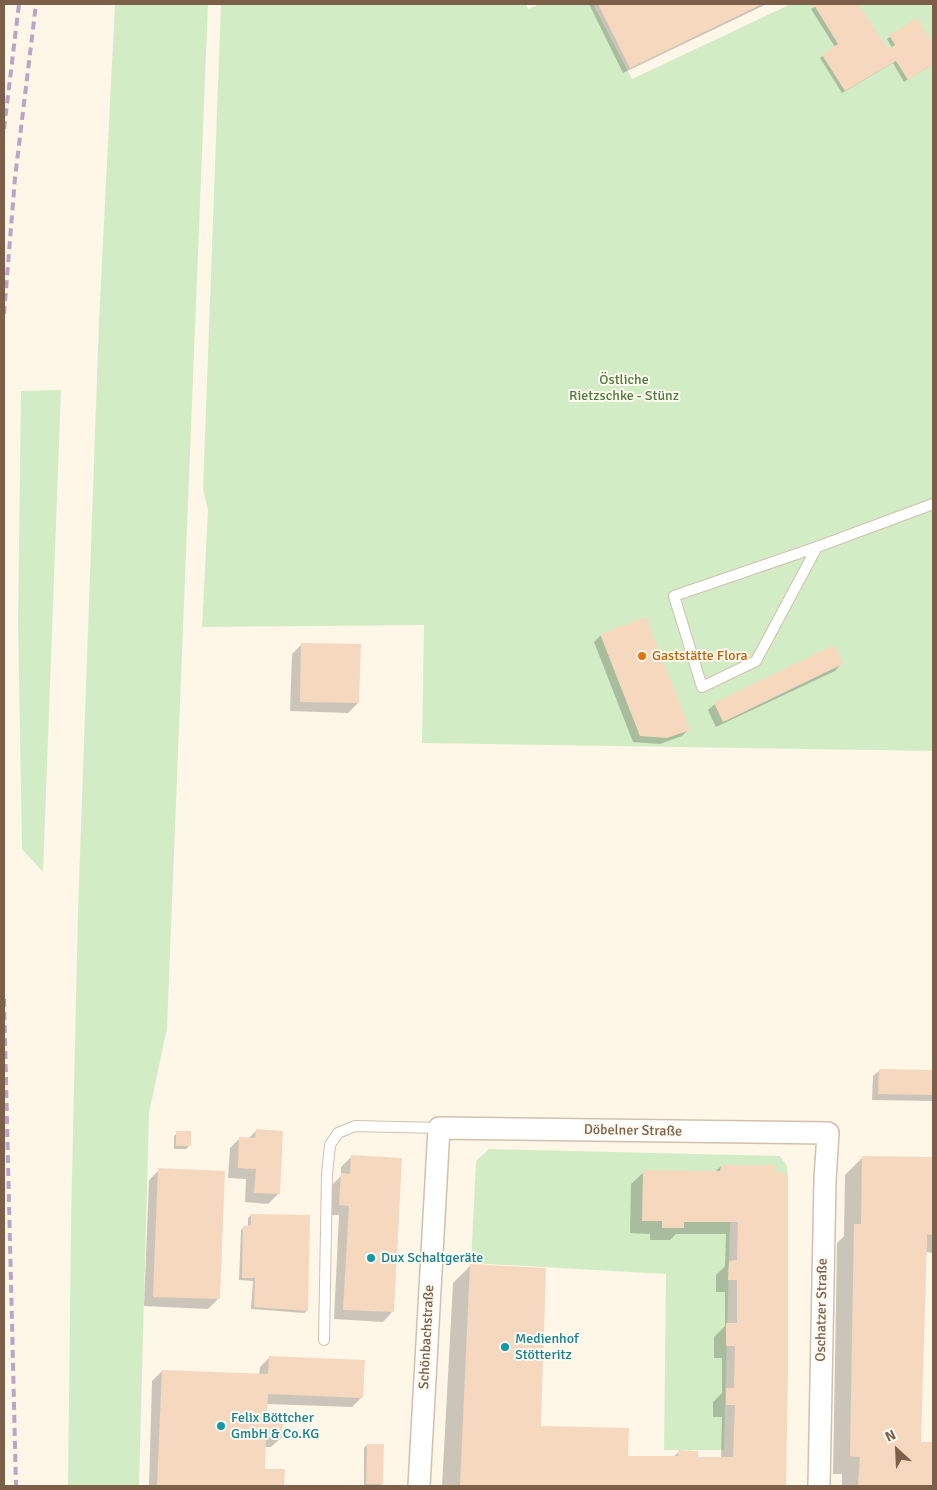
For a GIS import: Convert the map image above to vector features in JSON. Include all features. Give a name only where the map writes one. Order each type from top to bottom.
[{"type":"street","name":"Döbelner Straße","points":[[439,1128],[828,1133]]},
{"type":"street","name":"Schönbachstraße","points":[[419,1486],[439,1128]]},
{"type":"street","name":"Oschatzer Straße","points":[[819,1486],[824,1190],[828,1133]]},
{"type":"lane","points":[[817,547],[756,661],[702,687],[674,596],[817,547],[933,504]]},
{"type":"lane","points":[[324,1340],[327,1174],[330,1145],[338,1133],[355,1126],[439,1128]]},
{"type":"green space","points":[[115,4],[208,4],[167,1028],[149,1113],[139,1486],[68,1486],[71,1221],[78,910],[99,321]]},
{"type":"green space","name":"Östliche Rietzschke - Stünz","points":[[221,4],[526,4],[528,9],[539,4],[593,4],[632,79],[791,4],[933,4],[933,751],[422,743],[424,625],[202,627],[208,510],[203,489]]},
{"type":"green space","points":[[61,390],[43,872],[22,849],[18,622],[21,391]]},
{"type":"green space","points":[[489,1149],[780,1156],[787,1166],[788,1178],[730,1224],[724,1450],[664,1450],[666,1274],[471,1263],[476,1161]]},
{"type":"building","points":[[598,4],[762,4],[630,68]]},
{"type":"building","points":[[858,4],[888,49],[895,45],[889,35],[917,18],[933,44],[933,64],[908,80],[896,61],[845,91],[822,55],[838,44],[814,5]]},
{"type":"building","points":[[646,617],[690,730],[667,738],[640,736],[600,634]]},
{"type":"building","points":[[301,643],[361,644],[359,703],[300,702]]},
{"type":"building","points":[[834,645],[843,664],[723,722],[714,703]]},
{"type":"building","points":[[879,1069],[933,1070],[933,1095],[878,1094]]},
{"type":"building","points":[[256,1129],[283,1131],[280,1194],[254,1193],[256,1169],[238,1168],[239,1137],[255,1138]]},
{"type":"building","points":[[176,1131],[191,1131],[191,1146],[176,1146]]},
{"type":"building","name":"Dux Schaltgeräte","points":[[351,1155],[402,1158],[394,1312],[343,1310],[349,1206],[339,1205],[341,1173],[350,1174]]},
{"type":"building","points":[[862,1156],[933,1157],[933,1235],[927,1234],[921,1442],[933,1442],[933,1486],[858,1486],[860,1457],[850,1456],[854,1224],[861,1224]]},
{"type":"building","points":[[721,1165],[775,1165],[775,1172],[783,1172],[788,1178],[786,1486],[460,1486],[470,1264],[546,1268],[541,1426],[629,1428],[628,1456],[678,1456],[678,1450],[698,1451],[698,1457],[733,1457],[735,1405],[726,1405],[726,1388],[734,1388],[735,1346],[726,1346],[726,1323],[737,1323],[737,1280],[728,1280],[729,1261],[737,1260],[738,1222],[684,1222],[684,1228],[662,1228],[662,1221],[642,1221],[643,1170],[720,1171]]},
{"type":"building","points":[[158,1168],[225,1171],[220,1299],[153,1297]]},
{"type":"building","points":[[251,1214],[310,1215],[308,1311],[254,1307],[255,1278],[242,1278],[243,1226],[251,1225]]},
{"type":"building","name":"Felix Böttcher GmbH & Co.KG","points":[[269,1356],[365,1360],[363,1398],[268,1394],[267,1414],[283,1415],[282,1438],[266,1437],[265,1469],[285,1469],[284,1486],[157,1486],[162,1370],[268,1374]]},
{"type":"building","points":[[367,1444],[384,1444],[383,1484],[366,1484]]},
{"type":"railway","points":[[4,129],[19,4]]},
{"type":"railway","points":[[4,314],[15,178],[36,4]]},
{"type":"railway","points":[[4,999],[16,1486]]},
{"type":"place","name":"Gaststätte Flora","points":[[642,656]]},
{"type":"place","name":"Dux Schaltgeräte","points":[[371,1258]]},
{"type":"place","name":"Medienhof Stötteritz","points":[[505,1347]]},
{"type":"place","name":"Felix Böttcher GmbH & Co.KG","points":[[221,1426]]}]
